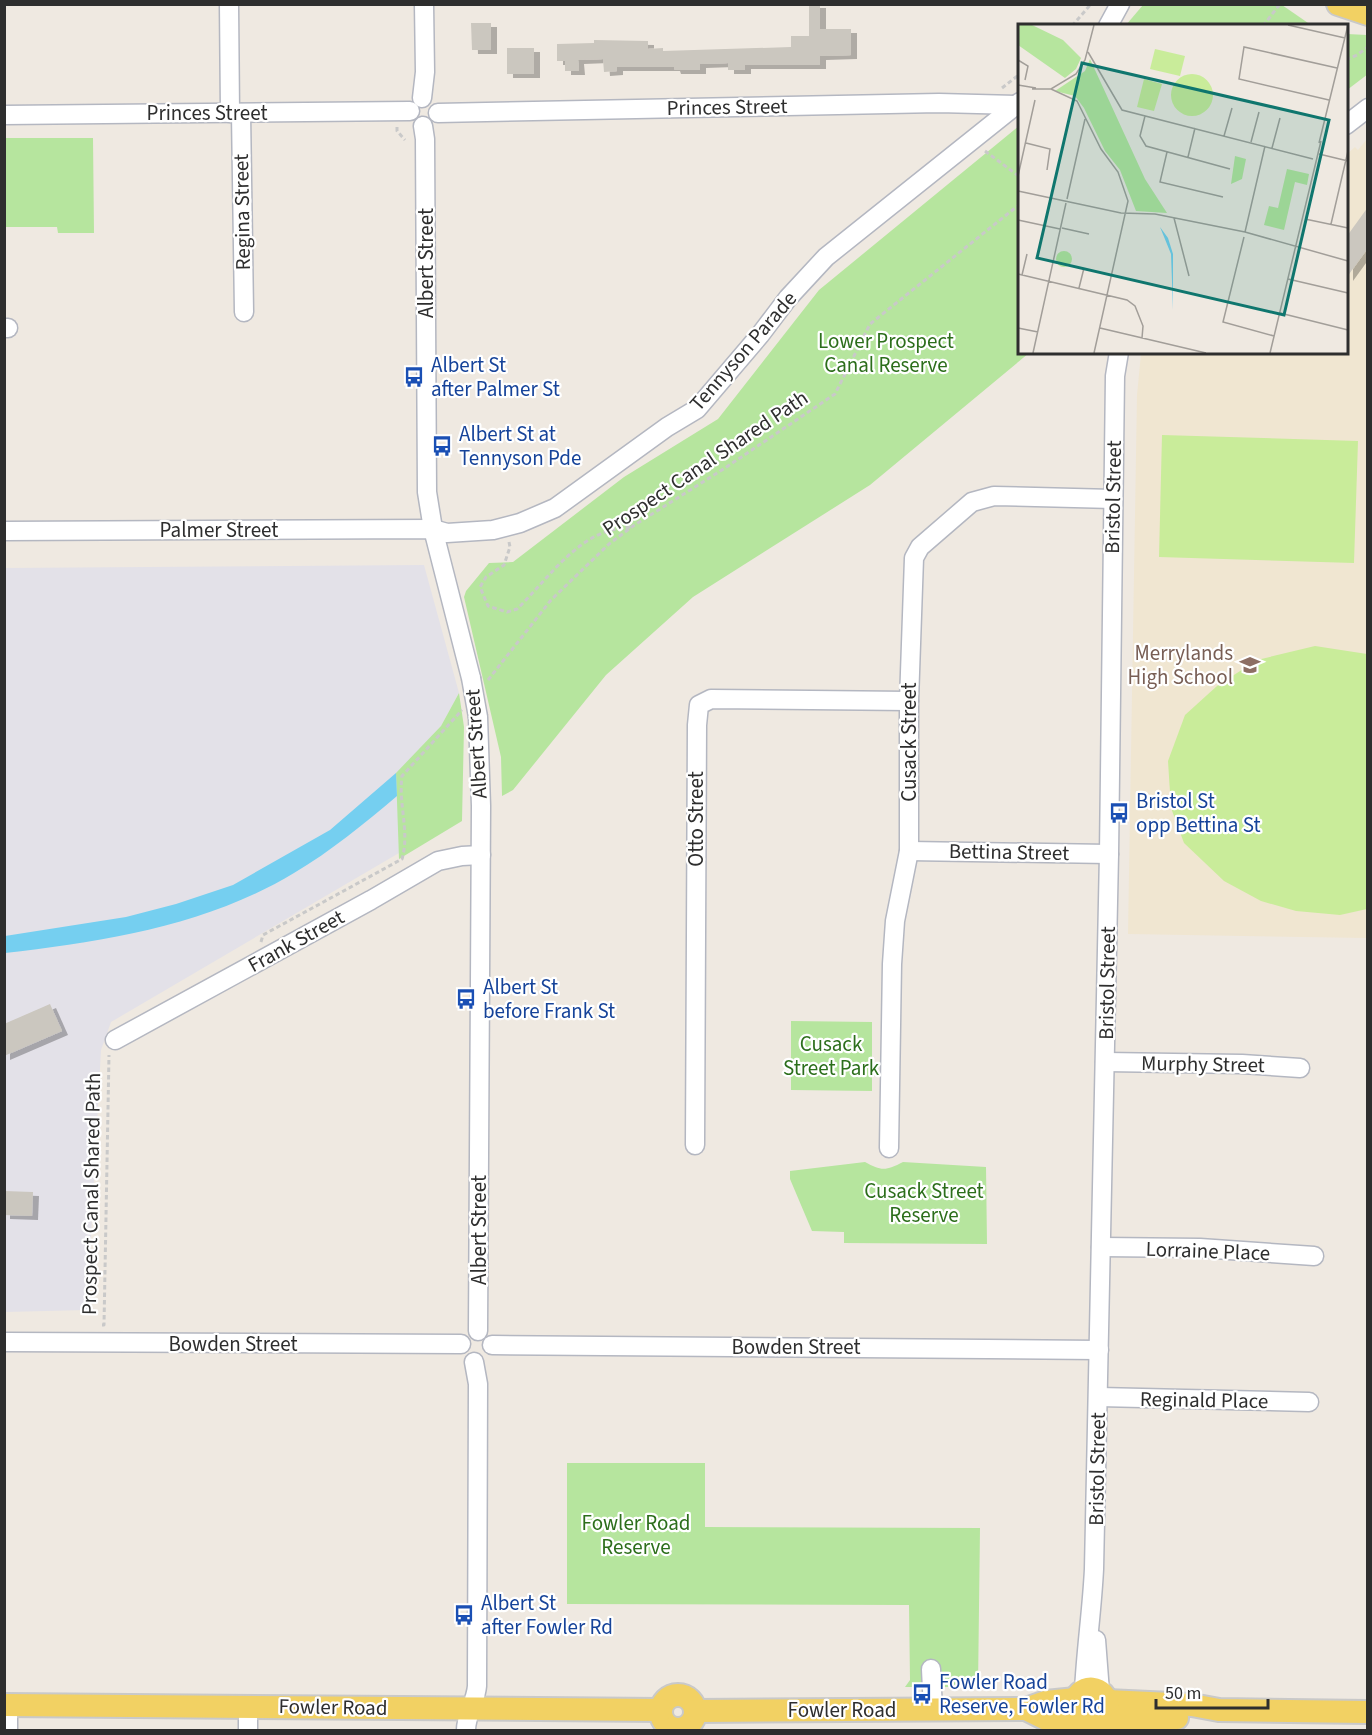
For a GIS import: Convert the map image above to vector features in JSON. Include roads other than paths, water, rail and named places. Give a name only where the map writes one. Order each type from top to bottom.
[{"type":"main road","points":[[1338,4],[1368,14]]},
{"type":"main road","points":[[677,1695],[689,1699],[695,1711],[692,1722],[677,1730],[666,1724],[661,1710],[666,1699],[677,1695]]},
{"type":"main road","points":[[1092,1703],[1128,1725],[1194,1717],[1219,1710]]},
{"type":"main road","name":"Fowler Road","points":[[695,1711],[1026,1709],[1046,1719],[1092,1703],[1192,1705],[1219,1710],[1368,1712]]},
{"type":"main road","name":"Fowler Road","points":[[6,1705],[661,1710]]},
{"type":"street","name":"Regina Street","points":[[229,4],[244,312]]},
{"type":"street","points":[[416,105],[432,100],[438,108],[434,122],[423,126],[414,121],[416,105],[425,72],[424,4]]},
{"type":"street","points":[[1109,24],[1120,4]]},
{"type":"street","name":"Princes Street","points":[[438,113],[1018,103]]},
{"type":"street","name":"Tennyson Parade","points":[[433,529],[447,533],[505,527],[555,508],[668,427],[698,409],[788,298],[826,257],[1018,103]]},
{"type":"street","name":"Princes Street","points":[[4,115],[235,113],[416,105]]},
{"type":"street","points":[[1348,124],[1368,108]]},
{"type":"street","name":"Albert Street","points":[[423,126],[425,139],[428,492],[433,529],[479,680],[469,714],[481,770],[478,1331]]},
{"type":"street","name":"Bristol Street","points":[[1092,1703],[1086,1648],[1092,1614],[1099,1397],[1115,376],[1119,354]]},
{"type":"street","name":"Cusack Street","points":[[889,1148],[892,964],[895,921],[909,850],[909,701],[914,558],[920,546],[972,502],[994,496],[1113,499]]},
{"type":"street","name":"Palmer Street","points":[[4,531],[433,529]]},
{"type":"street","name":"Otto Street","points":[[695,1144],[697,725],[699,705],[711,699],[909,701]]},
{"type":"street","name":"Bettina Street","points":[[909,850],[1109,854]]},
{"type":"street","name":"Frank Street","points":[[115,1040],[438,861],[481,855]]},
{"type":"street","name":"Murphy Street","points":[[1105,1062],[1242,1064],[1300,1068]]},
{"type":"street","name":"Lorraine Place","points":[[1101,1247],[1200,1248],[1314,1256]]},
{"type":"street","points":[[478,1331],[487,1335],[492,1345],[489,1356],[474,1362],[464,1356],[461,1344],[465,1336],[478,1331]]},
{"type":"street","name":"Bowden Street","points":[[4,1342],[461,1344]]},
{"type":"street","name":"Bowden Street","points":[[492,1345],[1099,1350]]},
{"type":"street","points":[[466,1731],[466,1721],[476,1693],[477,1677],[478,1384],[474,1362]]},
{"type":"street","name":"Reginald Place","points":[[1099,1397],[1309,1402]]},
{"type":"street","points":[[931,1669],[933,1710]]},
{"type":"street","points":[[6,1705],[8,1731]]},
{"type":"street","points":[[248,1706],[248,1731]]},
{"type":"water","points":[[396,773],[397,796],[321,856],[261,891],[191,918],[117,937],[5,953],[5,936],[126,917],[176,904],[233,885],[330,830]]},
{"type":"place","name":"Albert St after Palmer St","points":[[414,377]]},
{"type":"place","name":"Albert St at Tennyson Pde","points":[[442,446]]},
{"type":"place","name":"Merrylands High School","points":[[1250,665]]},
{"type":"place","name":"Bristol St opp Bettina St","points":[[1119,813]]},
{"type":"place","name":"Albert St before Frank St","points":[[466,999]]},
{"type":"place","name":"Albert St after Fowler Rd","points":[[464,1615]]},
{"type":"place","name":"Fowler Road Reserve, Fowler Rd","points":[[922,1694]]},
{"type":"park label","name":"Lower Prospect Canal Reserve","points":[[886,353]]},
{"type":"park label","name":"Cusack Street Park","points":[[831,1056]]},
{"type":"park label","name":"Cusack Street Reserve","points":[[924,1203]]},
{"type":"park label","name":"Fowler Road Reserve","points":[[636,1535]]}]
